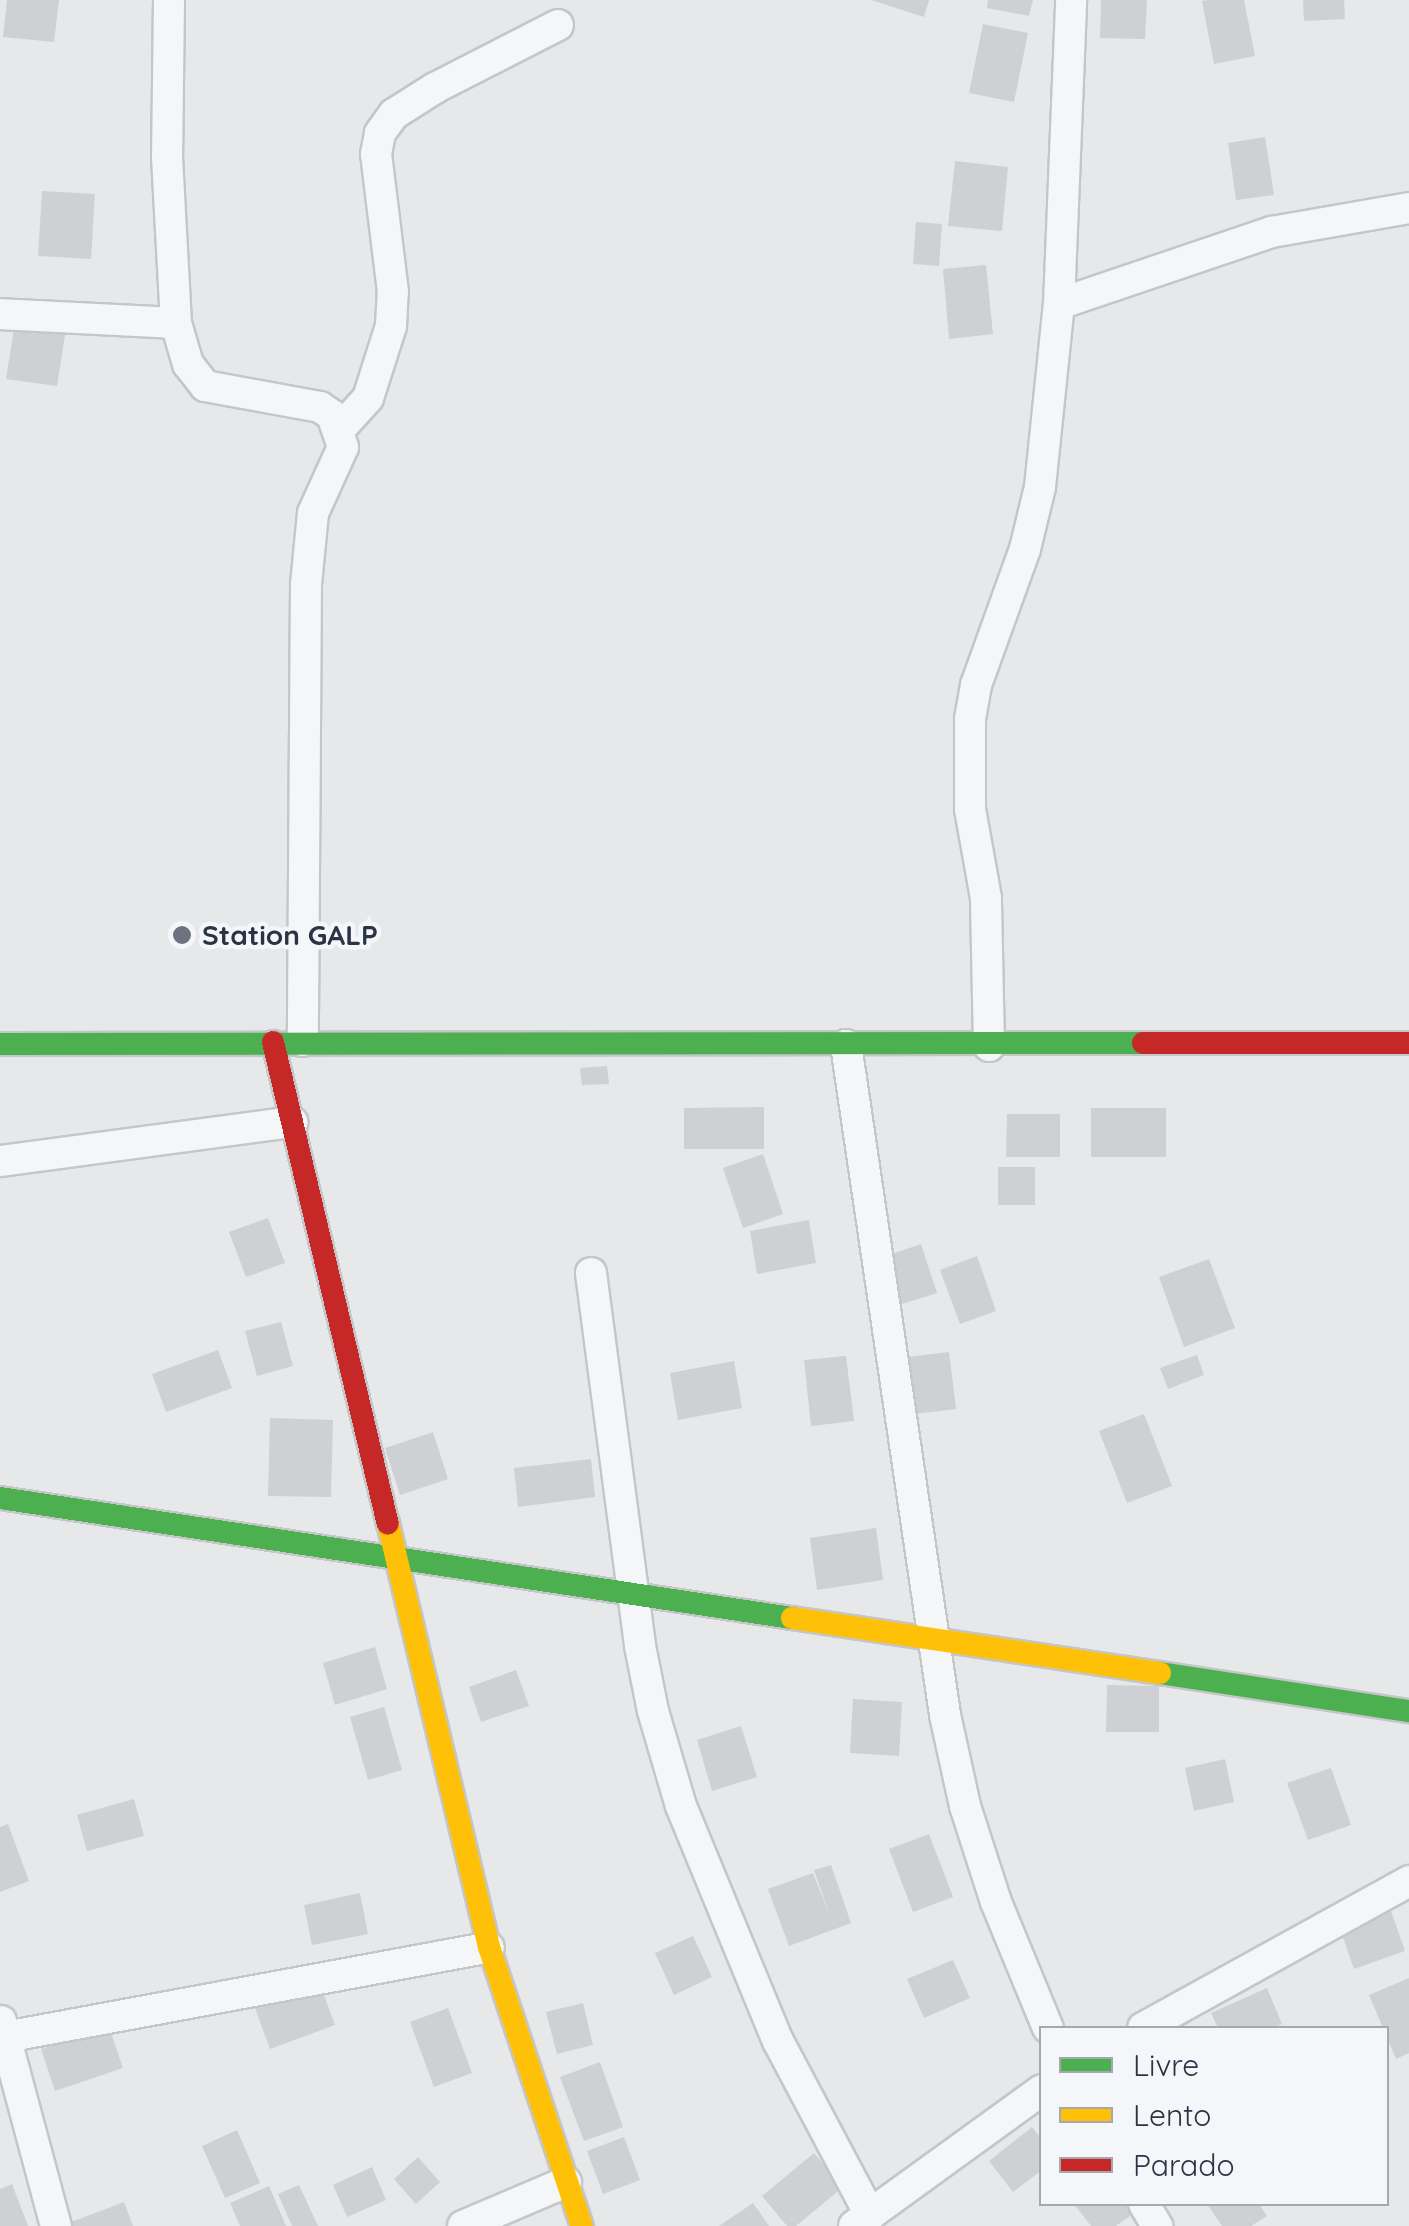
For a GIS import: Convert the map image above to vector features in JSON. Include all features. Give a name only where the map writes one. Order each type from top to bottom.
[{"type":"street","points":[[169,0],[168,157],[176,323],[188,364],[205,386],[320,406],[332,415],[340,429],[343,446],[312,513],[306,585],[288,1041],[292,1122],[489,1947],[582,2226]]},
{"type":"street","points":[[989,1046],[986,898],[970,810],[970,719],[976,685],[1025,548],[1040,487],[1059,304],[1070,0]]},
{"type":"street","points":[[340,429],[368,398],[391,326],[393,292],[376,154],[380,133],[394,114],[435,88],[558,25]]},
{"type":"street","points":[[1059,304],[1272,232],[1409,208]]},
{"type":"street","points":[[0,314],[176,323]]},
{"type":"street","points":[[0,1044],[288,1041],[989,1046],[1409,1042]]},
{"type":"street","points":[[846,1045],[931,1639],[965,1806],[996,1902],[1047,2026]]},
{"type":"street","points":[[0,1161],[292,1122]]},
{"type":"street","points":[[591,1272],[653,1711],[680,1806],[778,2041],[862,2220],[1039,2092]]},
{"type":"street","points":[[0,1498],[1409,1711]]},
{"type":"street","points":[[1147,2026],[1409,1881]]},
{"type":"street","points":[[56,2226],[2,2031],[489,1947]]},
{"type":"street","points":[[463,2226],[566,2182]]},
{"type":"building","points":[[7,0],[59,0],[54,42],[3,37]]},
{"type":"building","points":[[871,0],[929,0],[924,17]]},
{"type":"building","points":[[988,0],[1033,0],[1029,16],[987,8]]},
{"type":"building","points":[[1101,0],[1147,0],[1145,39],[1100,38]]},
{"type":"building","points":[[1244,0],[1255,56],[1214,64],[1202,1]]},
{"type":"building","points":[[1303,0],[1344,0],[1345,19],[1304,21]]},
{"type":"building","points":[[983,24],[1028,33],[1014,102],[969,93]]},
{"type":"building","points":[[1265,137],[1274,195],[1236,200],[1228,143]]},
{"type":"building","points":[[955,161],[1008,167],[1002,231],[948,226]]},
{"type":"building","points":[[42,191],[95,194],[91,259],[38,256]]},
{"type":"building","points":[[916,222],[942,224],[939,266],[913,264]]},
{"type":"building","points":[[986,265],[993,334],[949,339],[943,269]]},
{"type":"building","points":[[15,322],[66,329],[57,386],[6,379]]},
{"type":"building","points":[[607,1066],[609,1084],[582,1085],[580,1068]]},
{"type":"building","points":[[764,1107],[764,1149],[684,1149],[684,1108]]},
{"type":"building","points":[[1091,1108],[1166,1108],[1166,1157],[1091,1157]]},
{"type":"building","points":[[1007,1114],[1060,1114],[1060,1157],[1006,1157]]},
{"type":"building","points":[[763,1154],[783,1214],[743,1228],[723,1168]]},
{"type":"building","points":[[998,1167],[1035,1167],[1035,1205],[998,1205]]},
{"type":"building","points":[[268,1218],[285,1263],[246,1277],[229,1232]]},
{"type":"building","points":[[809,1220],[816,1263],[757,1274],[750,1231]]},
{"type":"building","points":[[921,1244],[937,1293],[899,1305],[883,1257]]},
{"type":"building","points":[[977,1256],[996,1311],[960,1324],[940,1270]]},
{"type":"building","points":[[1209,1259],[1235,1328],[1184,1347],[1159,1277]]},
{"type":"building","points":[[281,1322],[293,1366],[257,1376],[245,1331]]},
{"type":"building","points":[[218,1350],[232,1388],[166,1412],[152,1374]]},
{"type":"building","points":[[949,1352],[956,1409],[914,1414],[908,1357]]},
{"type":"building","points":[[1197,1355],[1204,1375],[1168,1389],[1160,1368]]},
{"type":"building","points":[[846,1356],[854,1421],[811,1426],[804,1360]]},
{"type":"building","points":[[734,1361],[742,1408],[678,1420],[670,1373]]},
{"type":"building","points":[[1144,1414],[1172,1486],[1127,1503],[1099,1431]]},
{"type":"building","points":[[270,1418],[333,1420],[331,1497],[268,1496]]},
{"type":"building","points":[[433,1432],[448,1479],[400,1495],[385,1448]]},
{"type":"building","points":[[591,1459],[595,1497],[518,1507],[514,1468]]},
{"type":"building","points":[[876,1528],[883,1580],[817,1590],[810,1538]]},
{"type":"building","points":[[375,1647],[387,1689],[335,1705],[323,1663]]},
{"type":"building","points":[[516,1670],[529,1706],[481,1722],[469,1687]]},
{"type":"building","points":[[1107,1685],[1159,1686],[1159,1732],[1106,1732]]},
{"type":"building","points":[[853,1699],[902,1702],[899,1756],[850,1753]]},
{"type":"building","points":[[384,1707],[402,1770],[368,1780],[350,1717]]},
{"type":"building","points":[[741,1726],[757,1777],[712,1791],[697,1740]]},
{"type":"building","points":[[1225,1759],[1234,1802],[1194,1811],[1185,1768]]},
{"type":"building","points":[[1331,1768],[1351,1825],[1308,1840],[1287,1783]]},
{"type":"building","points":[[134,1799],[144,1836],[87,1851],[77,1815]]},
{"type":"building","points":[[8,1824],[29,1881],[0,1892],[0,1827]]},
{"type":"building","points":[[929,1834],[953,1897],[913,1912],[889,1849]]},
{"type":"building","points":[[831,1865],[851,1923],[789,1946],[768,1889],[813,1873],[830,1916],[814,1870]]},
{"type":"building","points":[[360,1893],[368,1934],[312,1945],[304,1905]]},
{"type":"building","points":[[1391,1911],[1405,1951],[1354,1969],[1340,1929]]},
{"type":"building","points":[[693,1936],[712,1977],[674,1995],[655,1953]]},
{"type":"building","points":[[953,1960],[970,1998],[924,2018],[907,1979]]},
{"type":"building","points":[[1409,1978],[1409,2053],[1396,2059],[1389,2042],[1389,2026],[1382,2026],[1369,1995]]},
{"type":"building","points":[[320,1984],[335,2025],[270,2049],[255,2008]]},
{"type":"building","points":[[1267,1988],[1282,2024],[1217,2026],[1211,2013]]},
{"type":"building","points":[[583,2003],[593,2045],[557,2054],[546,2012]]},
{"type":"building","points":[[448,2008],[472,2073],[434,2087],[410,2022]]},
{"type":"building","points":[[109,2027],[123,2068],[55,2091],[41,2049]]},
{"type":"building","points":[[600,2062],[623,2127],[584,2141],[560,2077]]},
{"type":"building","points":[[1032,2127],[1039,2136],[1039,2172],[1013,2192],[989,2161]]},
{"type":"building","points":[[237,2130],[260,2183],[225,2198],[202,2146]]},
{"type":"building","points":[[624,2137],[640,2180],[603,2194],[587,2151]]},
{"type":"building","points":[[814,2153],[843,2187],[796,2226],[787,2226],[762,2196]]},
{"type":"building","points":[[418,2157],[440,2182],[416,2204],[394,2179]]},
{"type":"building","points":[[372,2167],[386,2200],[347,2217],[333,2185]]},
{"type":"building","points":[[12,2184],[28,2226],[0,2226],[0,2189]]},
{"type":"building","points":[[299,2185],[318,2226],[292,2226],[278,2194]]},
{"type":"building","points":[[269,2186],[286,2226],[240,2226],[230,2203]]},
{"type":"building","points":[[124,2202],[133,2226],[61,2226]]},
{"type":"building","points":[[753,2203],[769,2226],[719,2226]]},
{"type":"building","points":[[1076,2206],[1129,2206],[1134,2213],[1116,2226],[1091,2226]]},
{"type":"building","points":[[1208,2206],[1260,2206],[1267,2216],[1251,2226],[1222,2226]]},
{"type":"traffic: fast","points":[[0,1044],[1143,1043]]},
{"type":"traffic: fast","points":[[0,1498],[792,1618]]},
{"type":"traffic: fast","points":[[1160,1673],[1409,1711]]},
{"type":"traffic: slow","points":[[388,1523],[489,1947],[582,2226]]},
{"type":"traffic: slow","points":[[792,1618],[1160,1673]]},
{"type":"traffic: jam","points":[[273,1042],[388,1523]]},
{"type":"traffic: jam","points":[[1143,1043],[1409,1043]]},
{"type":"place","name":"Station GALP","points":[[182,935]]}]
